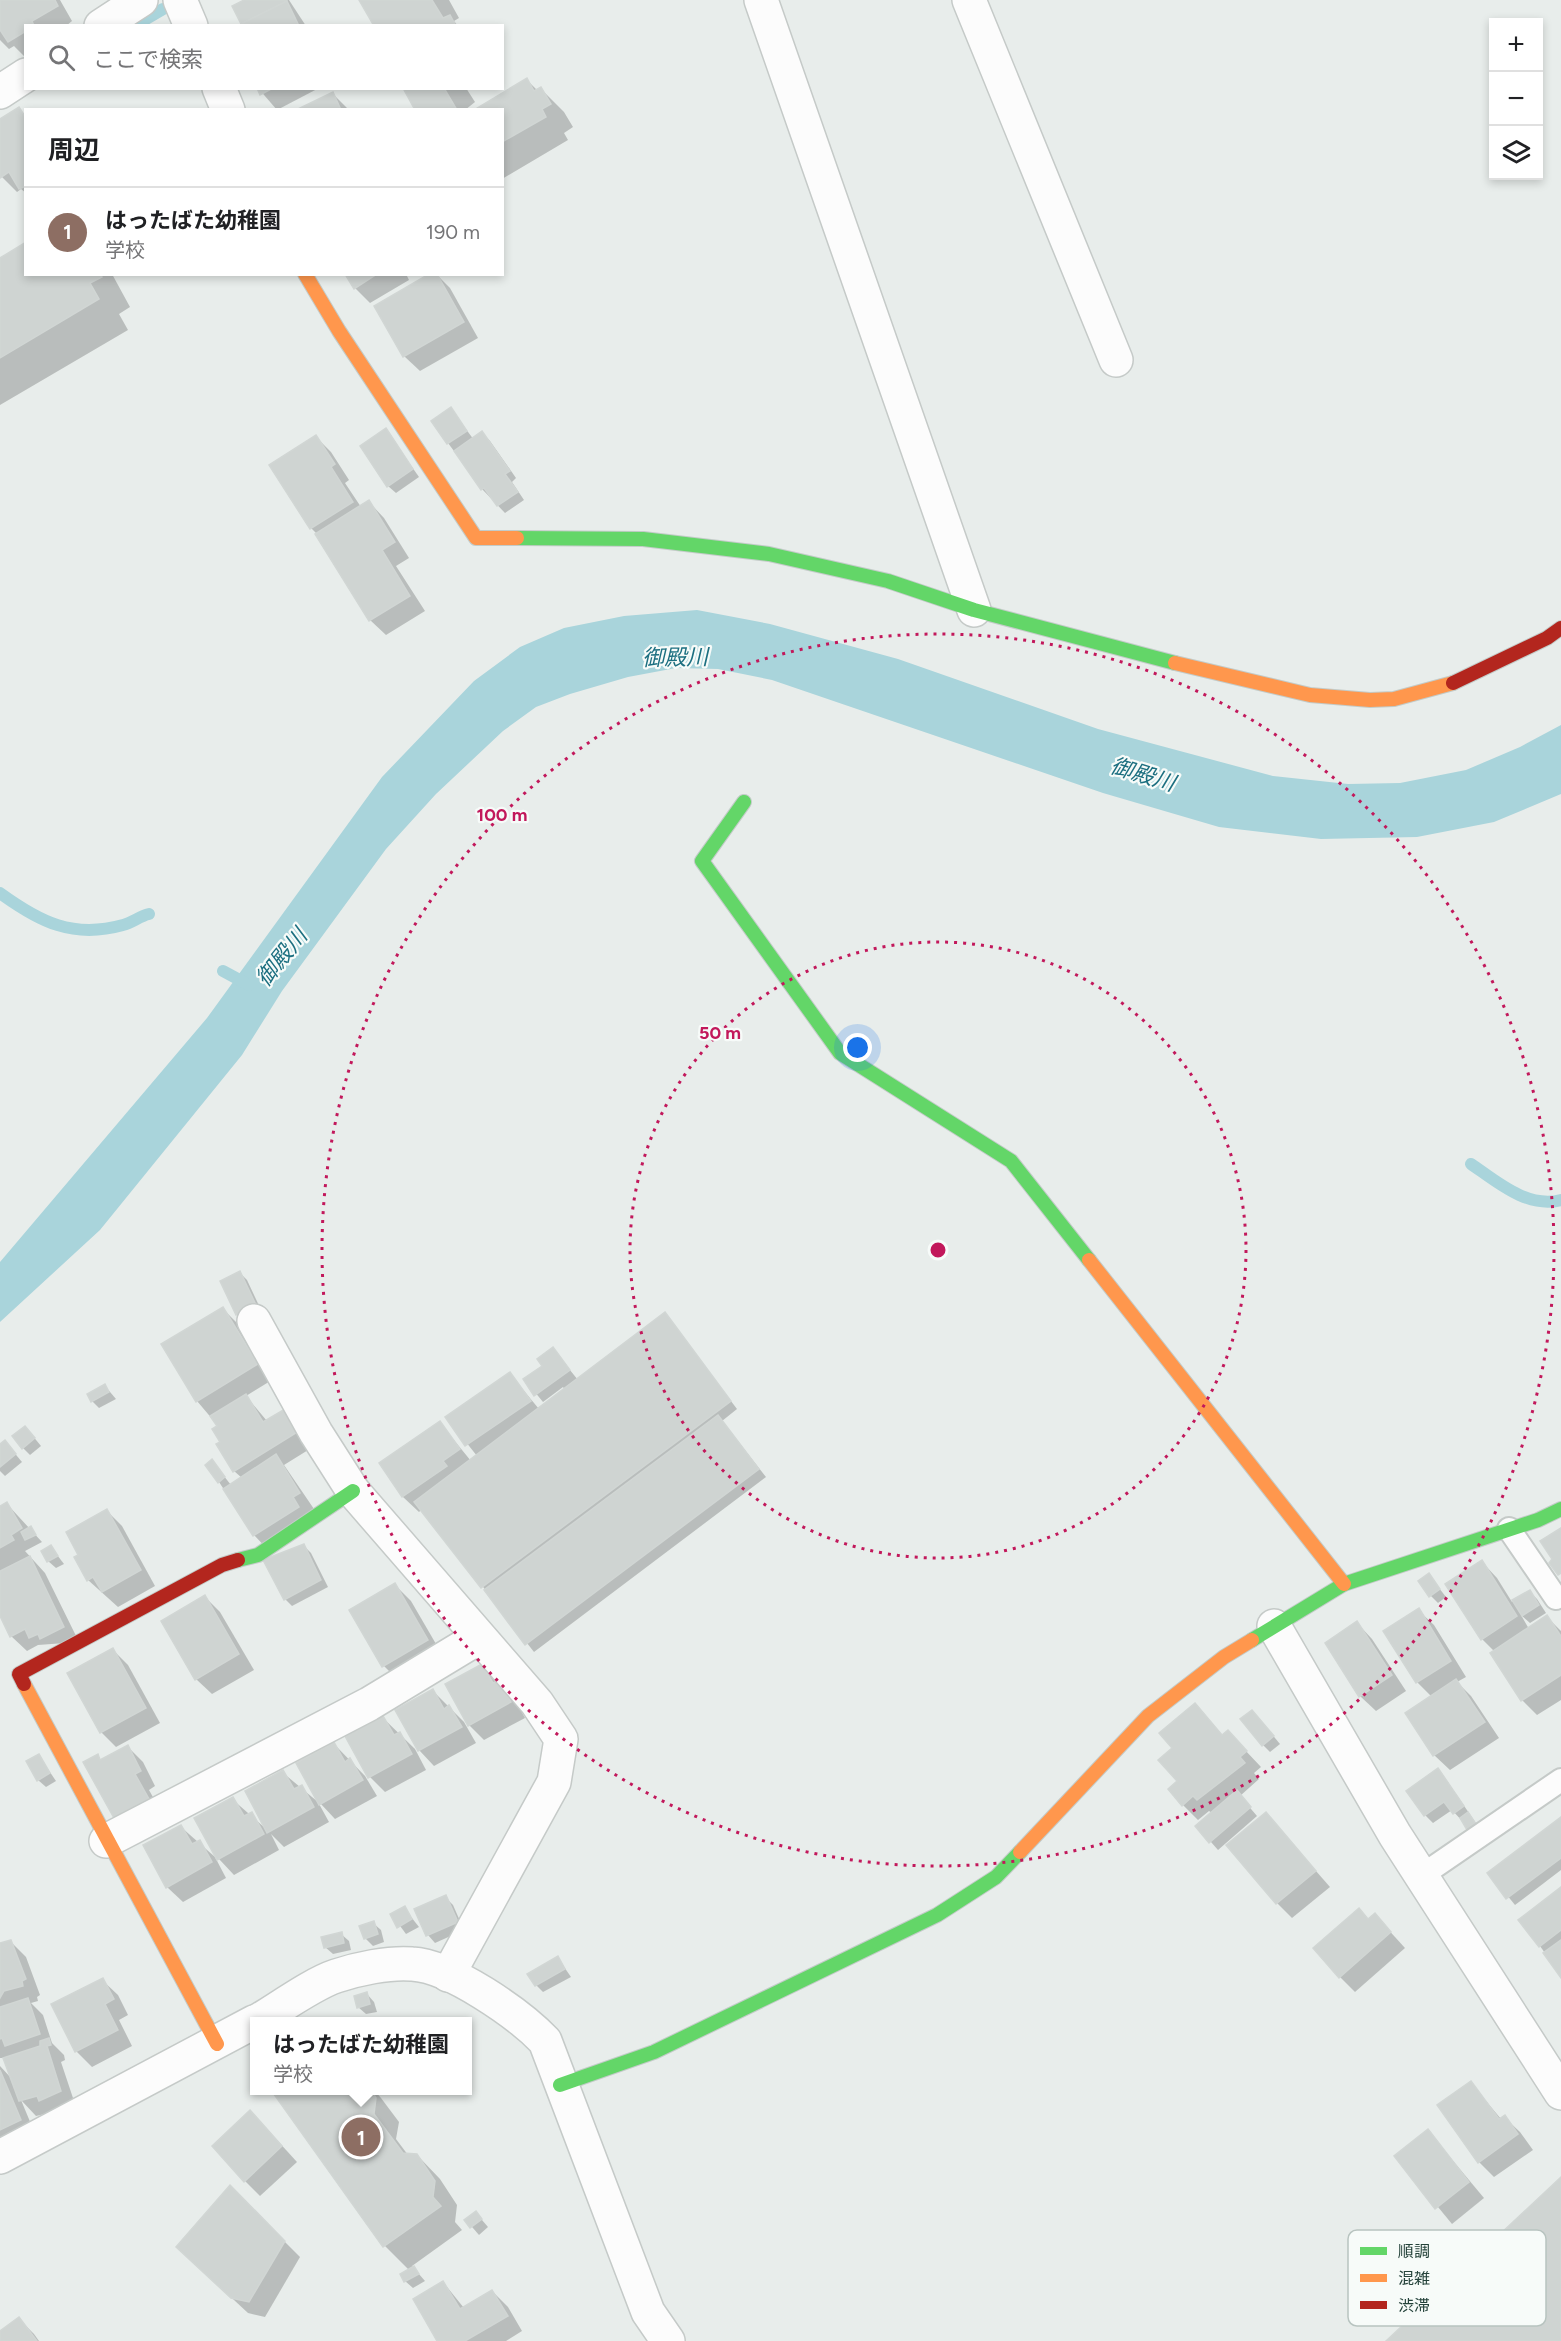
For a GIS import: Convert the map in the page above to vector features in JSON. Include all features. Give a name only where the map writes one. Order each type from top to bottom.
[{"type":"street","points":[[104,24],[141,0]]},
{"type":"street","points":[[180,0],[190,24]]},
{"type":"street","points":[[761,0],[974,610]]},
{"type":"street","points":[[969,0],[1116,360]]},
{"type":"street","points":[[0,92],[24,76]]},
{"type":"street","points":[[220,90],[227,108]]},
{"type":"street","points":[[306,276],[339,331],[477,538],[643,539],[769,554],[888,581],[974,610],[1233,678],[1310,695],[1370,700],[1394,699],[1460,681],[1547,638],[1561,628]]},
{"type":"street","points":[[744,802],[702,861],[840,1053],[1011,1161],[1344,1584]]},
{"type":"street","points":[[254,1321],[316,1433],[353,1491],[477,1638],[537,1703],[561,1739],[554,1782],[448,1975]]},
{"type":"street","points":[[217,2044],[106,1841],[19,1674],[222,1565],[258,1555],[353,1491]]},
{"type":"street","points":[[560,2085],[654,2052],[937,1915],[996,1877],[1148,1716],[1224,1657],[1344,1584],[1538,1520],[1561,1509]]},
{"type":"street","points":[[1274,1626],[1421,1876],[1561,2092]]},
{"type":"street","points":[[106,1841],[369,1704],[477,1638]]},
{"type":"street","points":[[264,2017],[334,1976],[413,1964],[448,1975],[480,1992],[527,2023],[545,2041],[648,2312],[668,2341]]},
{"type":"street","points":[[0,2157],[250,2025]]},
{"type":"lane","points":[[1509,1529],[1556,1598]]},
{"type":"lane","points":[[1421,1876],[1561,1780]]},
{"type":"water","name":"御殿川","points":[[697,610],[770,624],[898,659],[1098,729],[1273,776],[1348,784],[1400,783],[1466,770],[1520,747],[1561,725],[1561,794],[1494,822],[1417,837],[1321,839],[1219,827],[1103,793],[772,680],[718,669],[676,668],[628,677],[570,694],[536,707],[503,731],[436,794],[386,849],[282,991],[242,1055],[100,1230],[0,1322],[0,1262],[207,1018],[382,777],[474,681],[520,647],[564,628],[624,616]]},
{"type":"building","points":[[0,0],[55,0],[58,6],[32,21],[33,24],[24,24],[24,32],[8,42],[0,30]]},
{"type":"building","points":[[244,0],[287,1],[241,24],[232,6]]},
{"type":"building","points":[[359,0],[432,0],[443,18],[450,15],[455,24],[373,24]]},
{"type":"building","points":[[287,1],[298,24],[241,24]]},
{"type":"building","points":[[527,78],[534,91],[541,87],[551,104],[542,109],[546,117],[504,141],[504,108],[477,108]]},
{"type":"building","points":[[258,90],[269,90],[260,95]]},
{"type":"building","points":[[404,90],[445,90],[456,108],[414,108]]},
{"type":"building","points":[[333,92],[340,108],[300,108]]},
{"type":"building","points":[[19,107],[24,115],[24,187],[19,189],[9,172],[0,178],[0,119]]},
{"type":"building","points":[[24,243],[24,276],[101,276],[90,283],[99,299],[0,358],[0,258]]},
{"type":"building","points":[[346,276],[374,276],[354,289]]},
{"type":"building","points":[[426,276],[438,276],[464,322],[403,357],[374,306]]},
{"type":"building","points":[[451,407],[467,431],[447,444],[431,421]]},
{"type":"building","points":[[386,428],[413,469],[387,487],[360,446]]},
{"type":"building","points":[[482,431],[510,471],[505,474],[518,492],[497,506],[484,488],[481,490],[454,451]]},
{"type":"building","points":[[316,435],[335,464],[331,467],[353,502],[310,529],[269,465]]},
{"type":"building","points":[[369,500],[395,542],[382,550],[410,596],[369,621],[315,534]]},
{"type":"building","points":[[240,1271],[256,1305],[236,1315],[220,1281]]},
{"type":"building","points":[[223,1307],[258,1364],[196,1402],[161,1344]]},
{"type":"building","points":[[665,1312],[731,1401],[481,1588],[414,1502]]},
{"type":"building","points":[[553,1347],[570,1370],[534,1396],[523,1379],[542,1366],[537,1359]]},
{"type":"building","points":[[510,1372],[531,1401],[465,1446],[445,1417]]},
{"type":"building","points":[[105,1384],[109,1392],[91,1402],[87,1394]]},
{"type":"building","points":[[246,1394],[263,1422],[285,1409],[299,1431],[233,1472],[216,1444],[220,1442],[212,1429],[217,1426],[210,1416]]},
{"type":"building","points":[[718,1415],[759,1469],[525,1645],[484,1590]]},
{"type":"building","points":[[440,1421],[460,1449],[443,1461],[447,1466],[402,1497],[379,1463]]},
{"type":"building","points":[[25,1426],[35,1438],[22,1449],[12,1436]]},
{"type":"building","points":[[5,1440],[16,1454],[0,1467],[0,1444]]},
{"type":"building","points":[[276,1454],[300,1493],[293,1497],[299,1507],[253,1536],[223,1489]]},
{"type":"building","points":[[212,1459],[225,1477],[218,1483],[205,1465]]},
{"type":"building","points":[[7,1502],[22,1528],[11,1535],[14,1540],[0,1548],[0,1506]]},
{"type":"building","points":[[107,1509],[141,1570],[102,1592],[93,1577],[87,1581],[74,1557],[78,1555],[66,1532]]},
{"type":"building","points":[[31,1526],[36,1535],[25,1540],[21,1532]]},
{"type":"building","points":[[1561,1528],[1561,1573],[1558,1575],[1549,1563],[1552,1559],[1540,1541]]},
{"type":"building","points":[[304,1544],[321,1580],[284,1600],[263,1560]]},
{"type":"building","points":[[51,1545],[58,1556],[47,1562],[41,1551]]},
{"type":"building","points":[[30,1556],[64,1627],[40,1639],[38,1634],[29,1638],[25,1629],[10,1637],[0,1616],[0,1571]]},
{"type":"building","points":[[1482,1560],[1517,1616],[1481,1640],[1445,1584]]},
{"type":"building","points":[[1429,1573],[1440,1589],[1429,1597],[1418,1581]]},
{"type":"building","points":[[395,1583],[428,1640],[382,1667],[349,1610]]},
{"type":"building","points":[[1530,1590],[1539,1605],[1522,1616],[1512,1600]]},
{"type":"building","points":[[205,1595],[239,1654],[195,1680],[161,1621]]},
{"type":"building","points":[[1419,1608],[1451,1661],[1416,1683],[1383,1631]]},
{"type":"building","points":[[1547,1615],[1561,1636],[1561,1675],[1521,1701],[1490,1653]]},
{"type":"building","points":[[1357,1621],[1392,1675],[1359,1697],[1325,1643]]},
{"type":"building","points":[[113,1648],[146,1708],[100,1733],[67,1673]]},
{"type":"building","points":[[482,1664],[493,1683],[499,1680],[511,1702],[468,1726],[445,1684]]},
{"type":"building","points":[[1456,1679],[1485,1722],[1433,1756],[1405,1713]]},
{"type":"building","points":[[433,1689],[444,1709],[449,1705],[462,1727],[418,1751],[395,1710]]},
{"type":"building","points":[[1195,1703],[1222,1735],[1228,1730],[1247,1751],[1240,1757],[1245,1763],[1197,1800],[1193,1796],[1182,1806],[1168,1789],[1177,1781],[1158,1760],[1172,1748],[1159,1733]]},
{"type":"building","points":[[1252,1710],[1274,1736],[1262,1746],[1240,1719]]},
{"type":"building","points":[[383,1716],[394,1735],[400,1732],[412,1754],[368,1778],[345,1736]]},
{"type":"building","points":[[334,1742],[345,1762],[350,1758],[363,1780],[319,1805],[296,1763]]},
{"type":"building","points":[[128,1745],[141,1771],[135,1774],[149,1799],[114,1818],[83,1762],[98,1754],[100,1760]]},
{"type":"building","points":[[39,1754],[50,1773],[37,1781],[26,1761]]},
{"type":"building","points":[[1438,1768],[1464,1806],[1453,1814],[1444,1802],[1424,1816],[1406,1791]]},
{"type":"building","points":[[283,1770],[294,1789],[302,1785],[314,1807],[267,1833],[245,1791]]},
{"type":"building","points":[[1237,1790],[1251,1807],[1209,1843],[1195,1826]]},
{"type":"building","points":[[233,1797],[244,1816],[252,1812],[264,1834],[217,1860],[194,1818]]},
{"type":"building","points":[[1266,1812],[1316,1871],[1276,1904],[1226,1845]]},
{"type":"building","points":[[1468,1812],[1476,1824],[1467,1830],[1460,1818]]},
{"type":"building","points":[[1561,1817],[1561,1858],[1506,1899],[1487,1873]]},
{"type":"building","points":[[181,1825],[192,1844],[200,1840],[212,1862],[166,1888],[143,1845]]},
{"type":"building","points":[[1561,1887],[1561,1930],[1539,1947],[1518,1920]]},
{"type":"building","points":[[446,1895],[458,1922],[426,1936],[414,1909]]},
{"type":"building","points":[[405,1906],[412,1919],[397,1928],[390,1914]]},
{"type":"building","points":[[1359,1908],[1368,1919],[1375,1913],[1391,1932],[1339,1978],[1313,1948]]},
{"type":"building","points":[[374,1921],[378,1934],[364,1939],[359,1926]]},
{"type":"building","points":[[342,1932],[344,1943],[324,1948],[321,1937]]},
{"type":"building","points":[[11,1940],[26,1979],[22,1981],[23,1986],[4,1991],[0,1998],[0,1943]]},
{"type":"building","points":[[1561,1940],[1561,1978],[1543,1953]]},
{"type":"building","points":[[558,1956],[565,1969],[535,1986],[527,1974]]},
{"type":"building","points":[[103,1978],[114,1999],[105,2004],[118,2030],[75,2052],[51,2004]]},
{"type":"building","points":[[367,1992],[370,2004],[357,2008],[354,1996]]},
{"type":"building","points":[[28,1998],[40,2034],[5,2046],[2,2038],[0,2039],[0,2007]]},
{"type":"building","points":[[49,2038],[51,2045],[47,2046],[61,2091],[39,2101],[37,2096],[19,2101],[3,2058],[40,2046],[40,2041]]},
{"type":"building","points":[[0,2070],[21,2120],[0,2130]]},
{"type":"building","points":[[1471,2081],[1499,2119],[1505,2115],[1518,2134],[1478,2163],[1437,2105]]},
{"type":"building","points":[[275,2095],[374,2095],[376,2098],[374,2114],[403,2153],[417,2154],[435,2181],[433,2197],[441,2206],[383,2247]]},
{"type":"building","points":[[250,2110],[282,2146],[244,2182],[212,2146]]},
{"type":"building","points":[[1428,2129],[1469,2182],[1435,2209],[1394,2156]]},
{"type":"building","points":[[1561,2177],[1561,2341],[1386,2341],[1402,2326],[1546,2326],[1546,2230],[1504,2230]]},
{"type":"building","points":[[230,2185],[285,2241],[249,2302],[231,2298],[176,2247]]},
{"type":"building","points":[[476,2211],[482,2219],[470,2228],[464,2220]]},
{"type":"building","points":[[414,2266],[419,2274],[404,2282],[400,2274]]},
{"type":"building","points":[[443,2281],[460,2309],[492,2290],[508,2316],[465,2341],[437,2341],[413,2299]]},
{"type":"building","points":[[19,2317],[37,2341],[0,2341],[0,2331]]},
{"type":"waterway","points":[[137,24],[163,9]]},
{"type":"waterway","points":[[0,893],[43,920],[73,929],[105,929],[126,924],[149,914]]},
{"type":"waterway","name":"御殿川","points":[[223,971],[249,985]]},
{"type":"waterway","points":[[1471,1164],[1501,1185],[1524,1197],[1548,1202],[1561,1200]]},
{"type":"traffic: fast","points":[[517,538],[643,539],[769,554],[888,581],[974,610],[1175,663]]},
{"type":"traffic: fast","points":[[744,802],[702,861],[840,1053],[1011,1161],[1089,1260]]},
{"type":"traffic: fast","points":[[238,1560],[258,1555],[353,1491]]},
{"type":"traffic: fast","points":[[1252,1640],[1344,1584],[1538,1520],[1561,1509]]},
{"type":"traffic: fast","points":[[560,2085],[654,2052],[937,1915],[996,1877],[1020,1852]]},
{"type":"traffic: slow","points":[[306,276],[339,331],[476,538],[517,538]]},
{"type":"traffic: slow","points":[[1175,663],[1310,695],[1370,700],[1394,699],[1453,683]]},
{"type":"traffic: slow","points":[[1089,1260],[1344,1584]]},
{"type":"traffic: slow","points":[[1020,1852],[1148,1716],[1224,1657],[1252,1640]]},
{"type":"traffic: slow","points":[[24,1684],[217,2044]]},
{"type":"traffic: jam","points":[[1453,683],[1547,638],[1561,628]]},
{"type":"traffic: jam","points":[[24,1684],[19,1674],[222,1565],[238,1560]]},
{"type":"place","name":"はったばた幼稚園","points":[[361,2137]]}]
